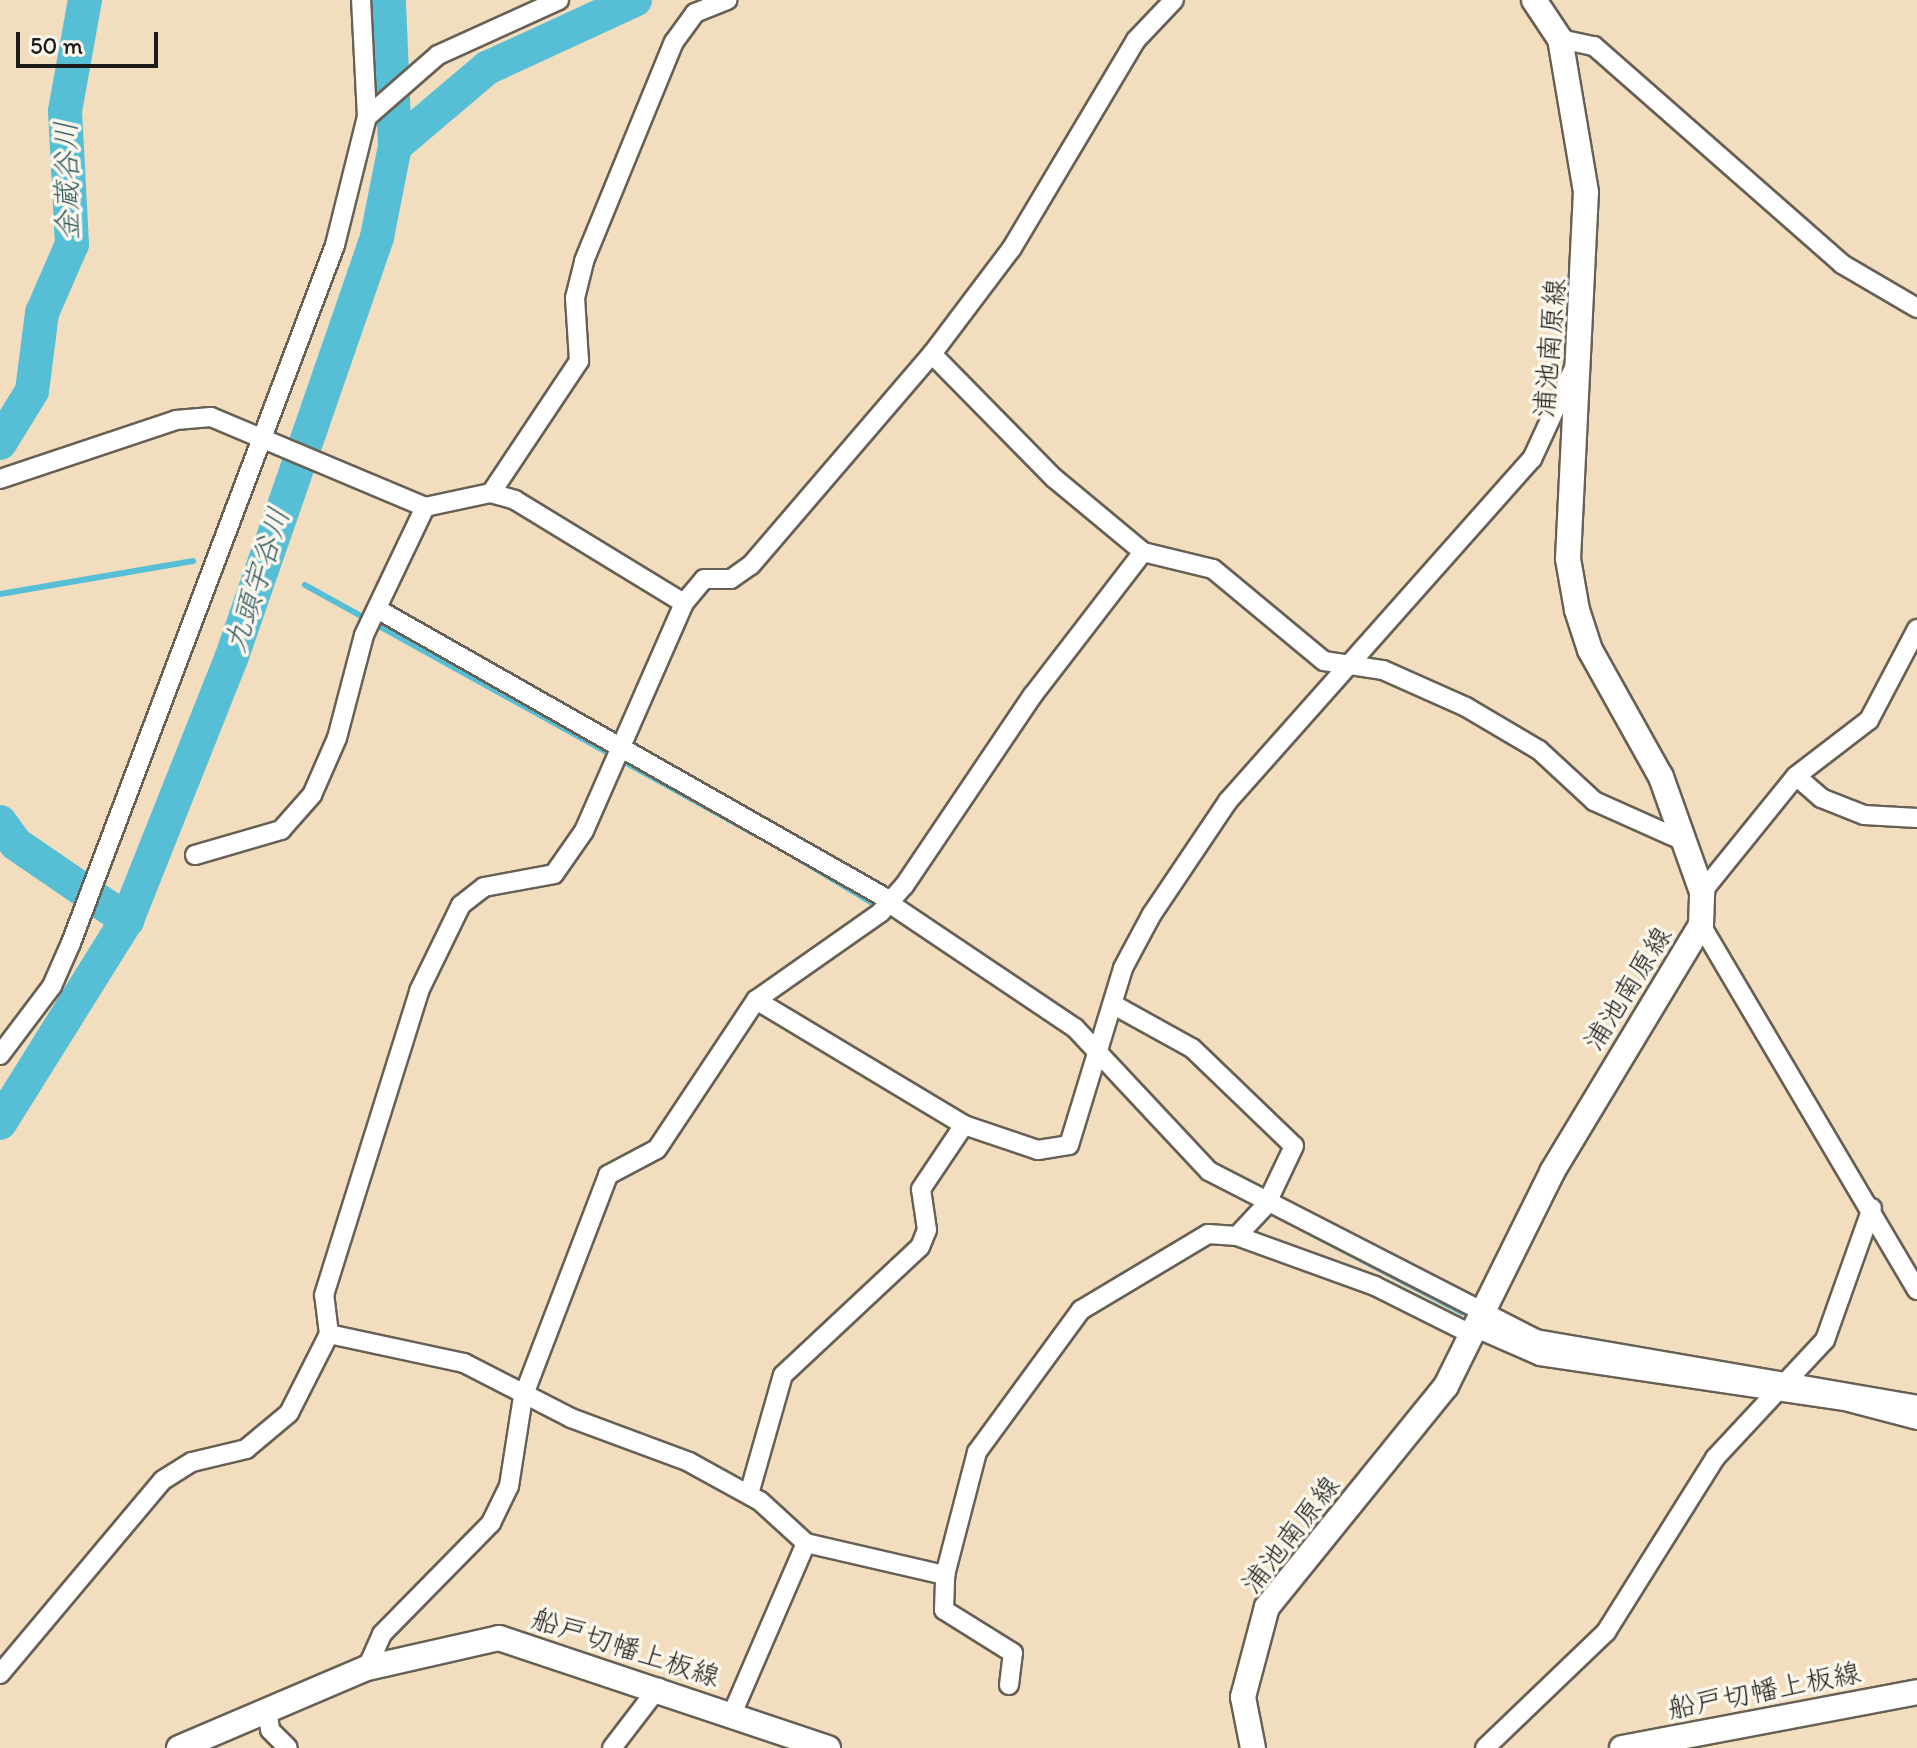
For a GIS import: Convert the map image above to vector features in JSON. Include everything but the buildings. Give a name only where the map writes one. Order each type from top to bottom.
[{"type":"main road","name":"浦池南原線","points":[[1253,1748],[1243,1697],[1267,1607],[1446,1386],[1559,1159],[1701,925],[1702,892],[1661,777],[1590,650],[1577,610],[1568,559],[1574,368],[1588,249],[1586,192],[1560,39],[1534,0]]},
{"type":"main road","name":"船戸切幡上板線","points":[[179,1748],[268,1729],[367,1668],[499,1638],[658,1688],[828,1748]]},
{"type":"main road","name":"船戸切幡上板線","points":[[1622,1748],[1917,1692]]},
{"type":"street","points":[[0,1055],[52,986],[335,245],[372,114],[361,0]]},
{"type":"street","points":[[372,114],[438,55],[559,0]]},
{"type":"street","points":[[491,493],[579,361],[575,298],[584,261],[674,42],[695,13],[727,0]]},
{"type":"street","points":[[0,1674],[163,1480],[192,1462],[246,1449],[289,1413],[329,1334],[324,1295],[359,1202],[390,1081],[419,991],[461,905],[484,887],[554,874],[584,831],[621,754],[684,603],[704,579],[731,579],[751,565],[932,354],[1012,248],[1136,40],[1174,0]]},
{"type":"street","points":[[1560,39],[1594,46],[1842,264],[1917,308]]},
{"type":"street","points":[[932,354],[1054,478],[1143,552],[1213,569],[1324,661],[1350,668],[1383,670],[1466,707],[1539,750],[1594,801],[1681,840]]},
{"type":"street","points":[[756,1000],[964,1125],[1038,1150],[1061,1150],[1077,1134],[1100,1060],[1123,968],[1152,914],[1228,801],[1350,668],[1532,459],[1574,368]]},
{"type":"street","points":[[0,479],[176,420],[211,417],[327,462],[425,507],[491,493],[515,500],[684,603]]},
{"type":"street","points":[[195,855],[281,830],[301,811],[337,738],[373,617],[425,507]]},
{"type":"street","points":[[367,1668],[382,1634],[491,1523],[509,1486],[523,1397],[608,1175],[657,1149],[756,1000],[887,906],[1033,695],[1143,552]]},
{"type":"street","points":[[373,617],[887,906],[1036,1000],[1100,1060],[1188,1153],[1264,1209],[1478,1325]]},
{"type":"street","points":[[1702,892],[1796,776],[1869,720],[1917,629]]},
{"type":"street","points":[[1796,776],[1821,798],[1864,815],[1917,818]]},
{"type":"street","points":[[1701,925],[1872,1208],[1917,1290]]},
{"type":"street","points":[[1114,1005],[1192,1048],[1279,1125],[1294,1146],[1264,1209],[1237,1236]]},
{"type":"street","points":[[749,1494],[783,1375],[920,1247],[927,1230],[921,1189],[964,1125]]},
{"type":"street","points":[[1485,1748],[1606,1632],[1715,1458],[1825,1340],[1872,1208]]},
{"type":"street","points":[[1009,1685],[1013,1653],[944,1610],[945,1575],[977,1452],[1081,1310],[1208,1234],[1237,1236],[1478,1325],[1564,1345],[1784,1385],[1917,1405]]},
{"type":"street","points":[[329,1334],[464,1363],[523,1397],[689,1462],[749,1494],[806,1543],[945,1575]]},
{"type":"street","points":[[1784,1385],[1917,1420]]},
{"type":"street","points":[[732,1714],[806,1543]]},
{"type":"street","points":[[612,1748],[658,1688]]},
{"type":"street","points":[[268,1729],[288,1748]]},
{"type":"waterway","name":"金蔵谷川","points":[[0,443],[32,391],[42,313],[72,244],[65,111],[85,0]]},
{"type":"waterway","name":"九頭宇谷川","points":[[0,1123],[127,920],[231,659],[377,237],[395,146],[389,0]]},
{"type":"waterway","points":[[395,146],[487,68],[635,0]]},
{"type":"waterway","points":[[0,594],[193,561]]},
{"type":"waterway","points":[[305,585],[753,833]]},
{"type":"waterway","name":"金蔵谷川","points":[[0,822],[16,844],[127,920]]},
{"type":"waterway","points":[[794,856],[881,908]]},
{"type":"waterway","points":[[1137,1107],[1201,1174]]},
{"type":"waterway","points":[[1211,1181],[1463,1313]]}]
